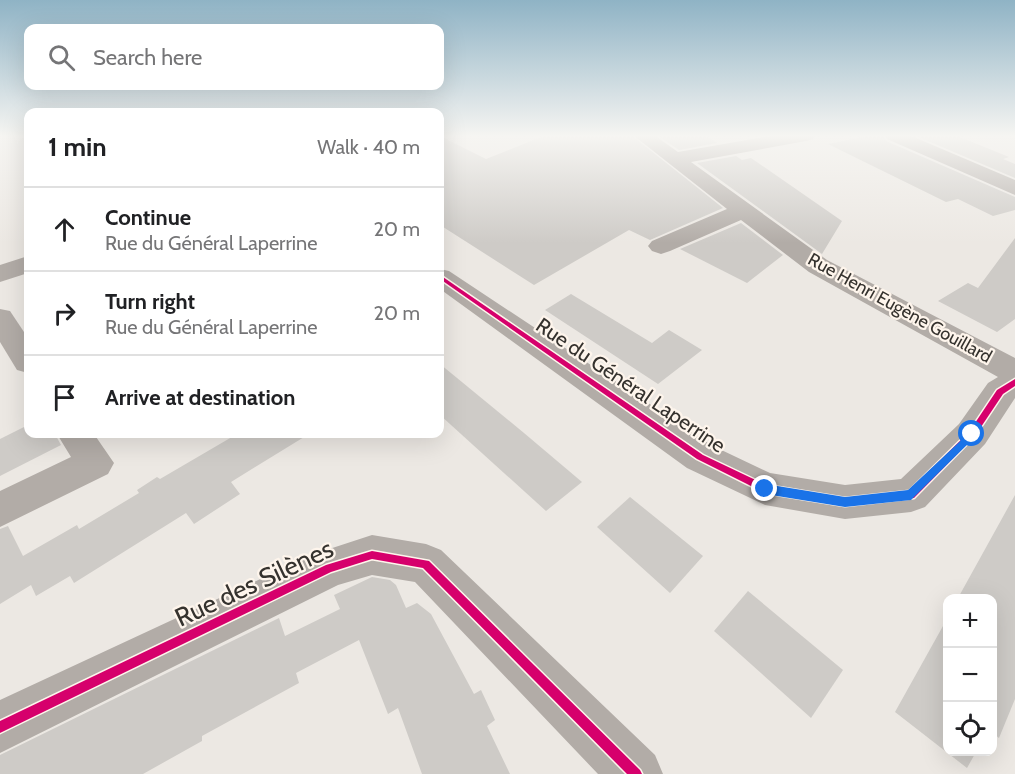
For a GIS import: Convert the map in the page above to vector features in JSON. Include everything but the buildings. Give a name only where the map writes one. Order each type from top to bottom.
[{"type":"street","name":"Rue Henri Eugène Gouillard","points":[[690,171],[818,266],[1015,372]]},
{"type":"street","points":[[976,171],[1015,188]]},
{"type":"street","points":[[661,246],[741,211]]},
{"type":"street","points":[[0,274],[24,265]]},
{"type":"street","name":"Rue du Général Laperrine","points":[[444,280],[700,457],[765,489],[845,502],[911,495],[972,434],[1000,392],[1015,382]]},
{"type":"street","points":[[0,318],[24,356]]},
{"type":"street","points":[[0,510],[94,463],[78,438]]},
{"type":"street","name":"Rue des Silènes","points":[[0,727],[328,568],[372,555],[426,564],[636,774]]},
{"type":"cycle path","points":[[444,280],[700,457],[765,489],[845,502],[911,495],[972,434],[1000,392],[1015,382]]},
{"type":"cycle path","points":[[0,727],[329,568],[372,555],[426,564],[636,774]]},
{"type":"route","points":[[765,489],[845,502],[911,495],[972,434]]}]
